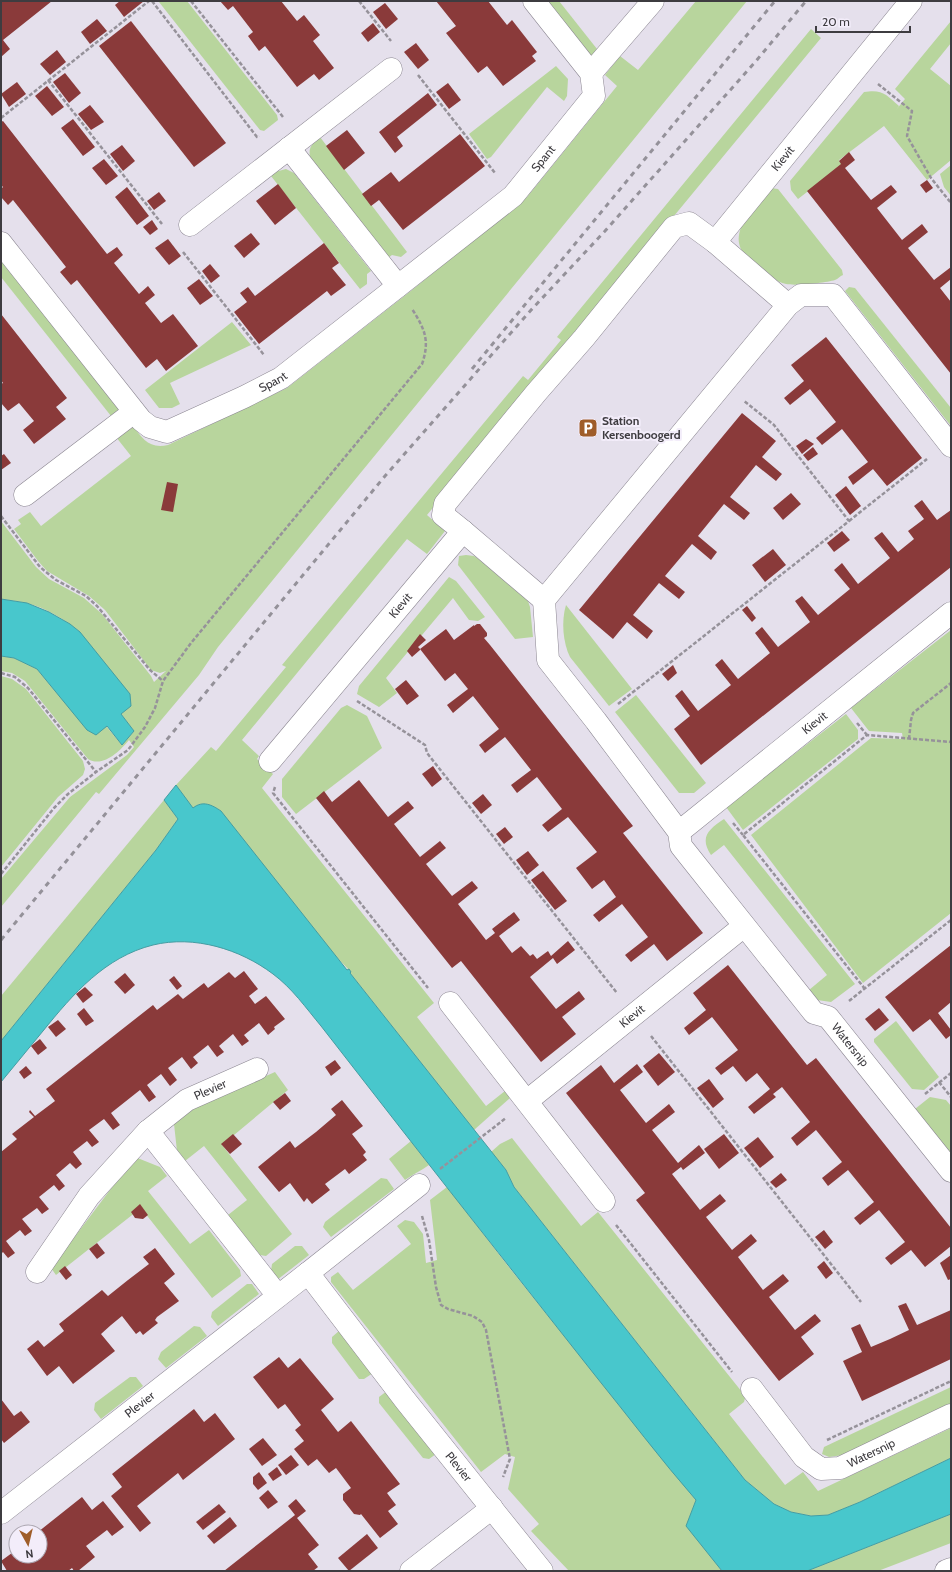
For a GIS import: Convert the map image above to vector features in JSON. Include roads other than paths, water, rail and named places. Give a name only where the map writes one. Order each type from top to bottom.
[{"type":"street","points":[[534,1],[591,73],[653,1]]},
{"type":"street","name":"Kievit","points":[[715,242],[911,1]]},
{"type":"street","points":[[190,225],[391,69]]},
{"type":"street","name":"Spant","points":[[1,243],[141,420],[150,427],[167,432],[244,397],[281,378],[513,196],[594,96],[591,73]]},
{"type":"street","points":[[289,148],[398,286]]},
{"type":"street","points":[[544,600],[463,531],[443,516],[445,504],[536,393],[584,338],[674,227],[689,223],[715,242],[788,305]]},
{"type":"street","points":[[744,926],[681,846],[679,832],[596,721],[548,660],[544,600],[788,305],[801,295],[833,295],[950,444]]},
{"type":"street","points":[[25,495],[134,412]]},
{"type":"street","name":"Kievit","points":[[270,761],[463,531]]},
{"type":"street","name":"Kievit","points":[[679,832],[951,613]]},
{"type":"street","name":"Kievit","points":[[527,1101],[744,926]]},
{"type":"street","name":"Watersnip","points":[[744,926],[814,1013],[828,1018],[951,1171]]},
{"type":"street","points":[[450,1003],[604,1201]]},
{"type":"street","name":"Plevier","points":[[37,1272],[89,1196],[148,1131],[187,1100],[257,1069]]},
{"type":"street","points":[[148,1131],[278,1296]]},
{"type":"street","name":"Plevier","points":[[1,1513],[414,1189]]},
{"type":"street","name":"Plevier","points":[[308,1273],[405,1400],[542,1571]]},
{"type":"street","name":"Watersnip","points":[[752,1389],[804,1456],[821,1470],[840,1468],[951,1415]]},
{"type":"street","points":[[411,1571],[492,1508]]},
{"type":"street","points":[[946,1571],[951,1569]]},
{"type":"water","points":[[1,599],[27,603],[49,612],[70,624],[80,632],[130,694],[131,706],[121,714],[134,731],[122,745],[107,726],[96,735],[87,730],[37,669],[14,658],[1,656]]},
{"type":"water","points":[[176,785],[193,808],[200,804],[207,804],[221,811],[347,970],[349,969],[351,972],[350,973],[506,1170],[514,1187],[745,1480],[774,1504],[791,1512],[811,1516],[828,1515],[860,1502],[951,1458],[951,1514],[807,1571],[722,1571],[686,1526],[696,1500],[657,1454],[321,1026],[293,992],[273,974],[260,965],[231,951],[200,943],[169,942],[153,945],[120,958],[91,979],[78,991],[54,1017],[1,1082],[1,1041],[156,850],[178,819],[164,800]]},
{"type":"railway","points":[[472,369],[775,1]]},
{"type":"railway","points":[[1,940],[385,476],[532,309],[605,231],[756,61],[806,1]]},
{"type":"place","name":"Station Kersenboogerd","points":[[588,428]]}]
